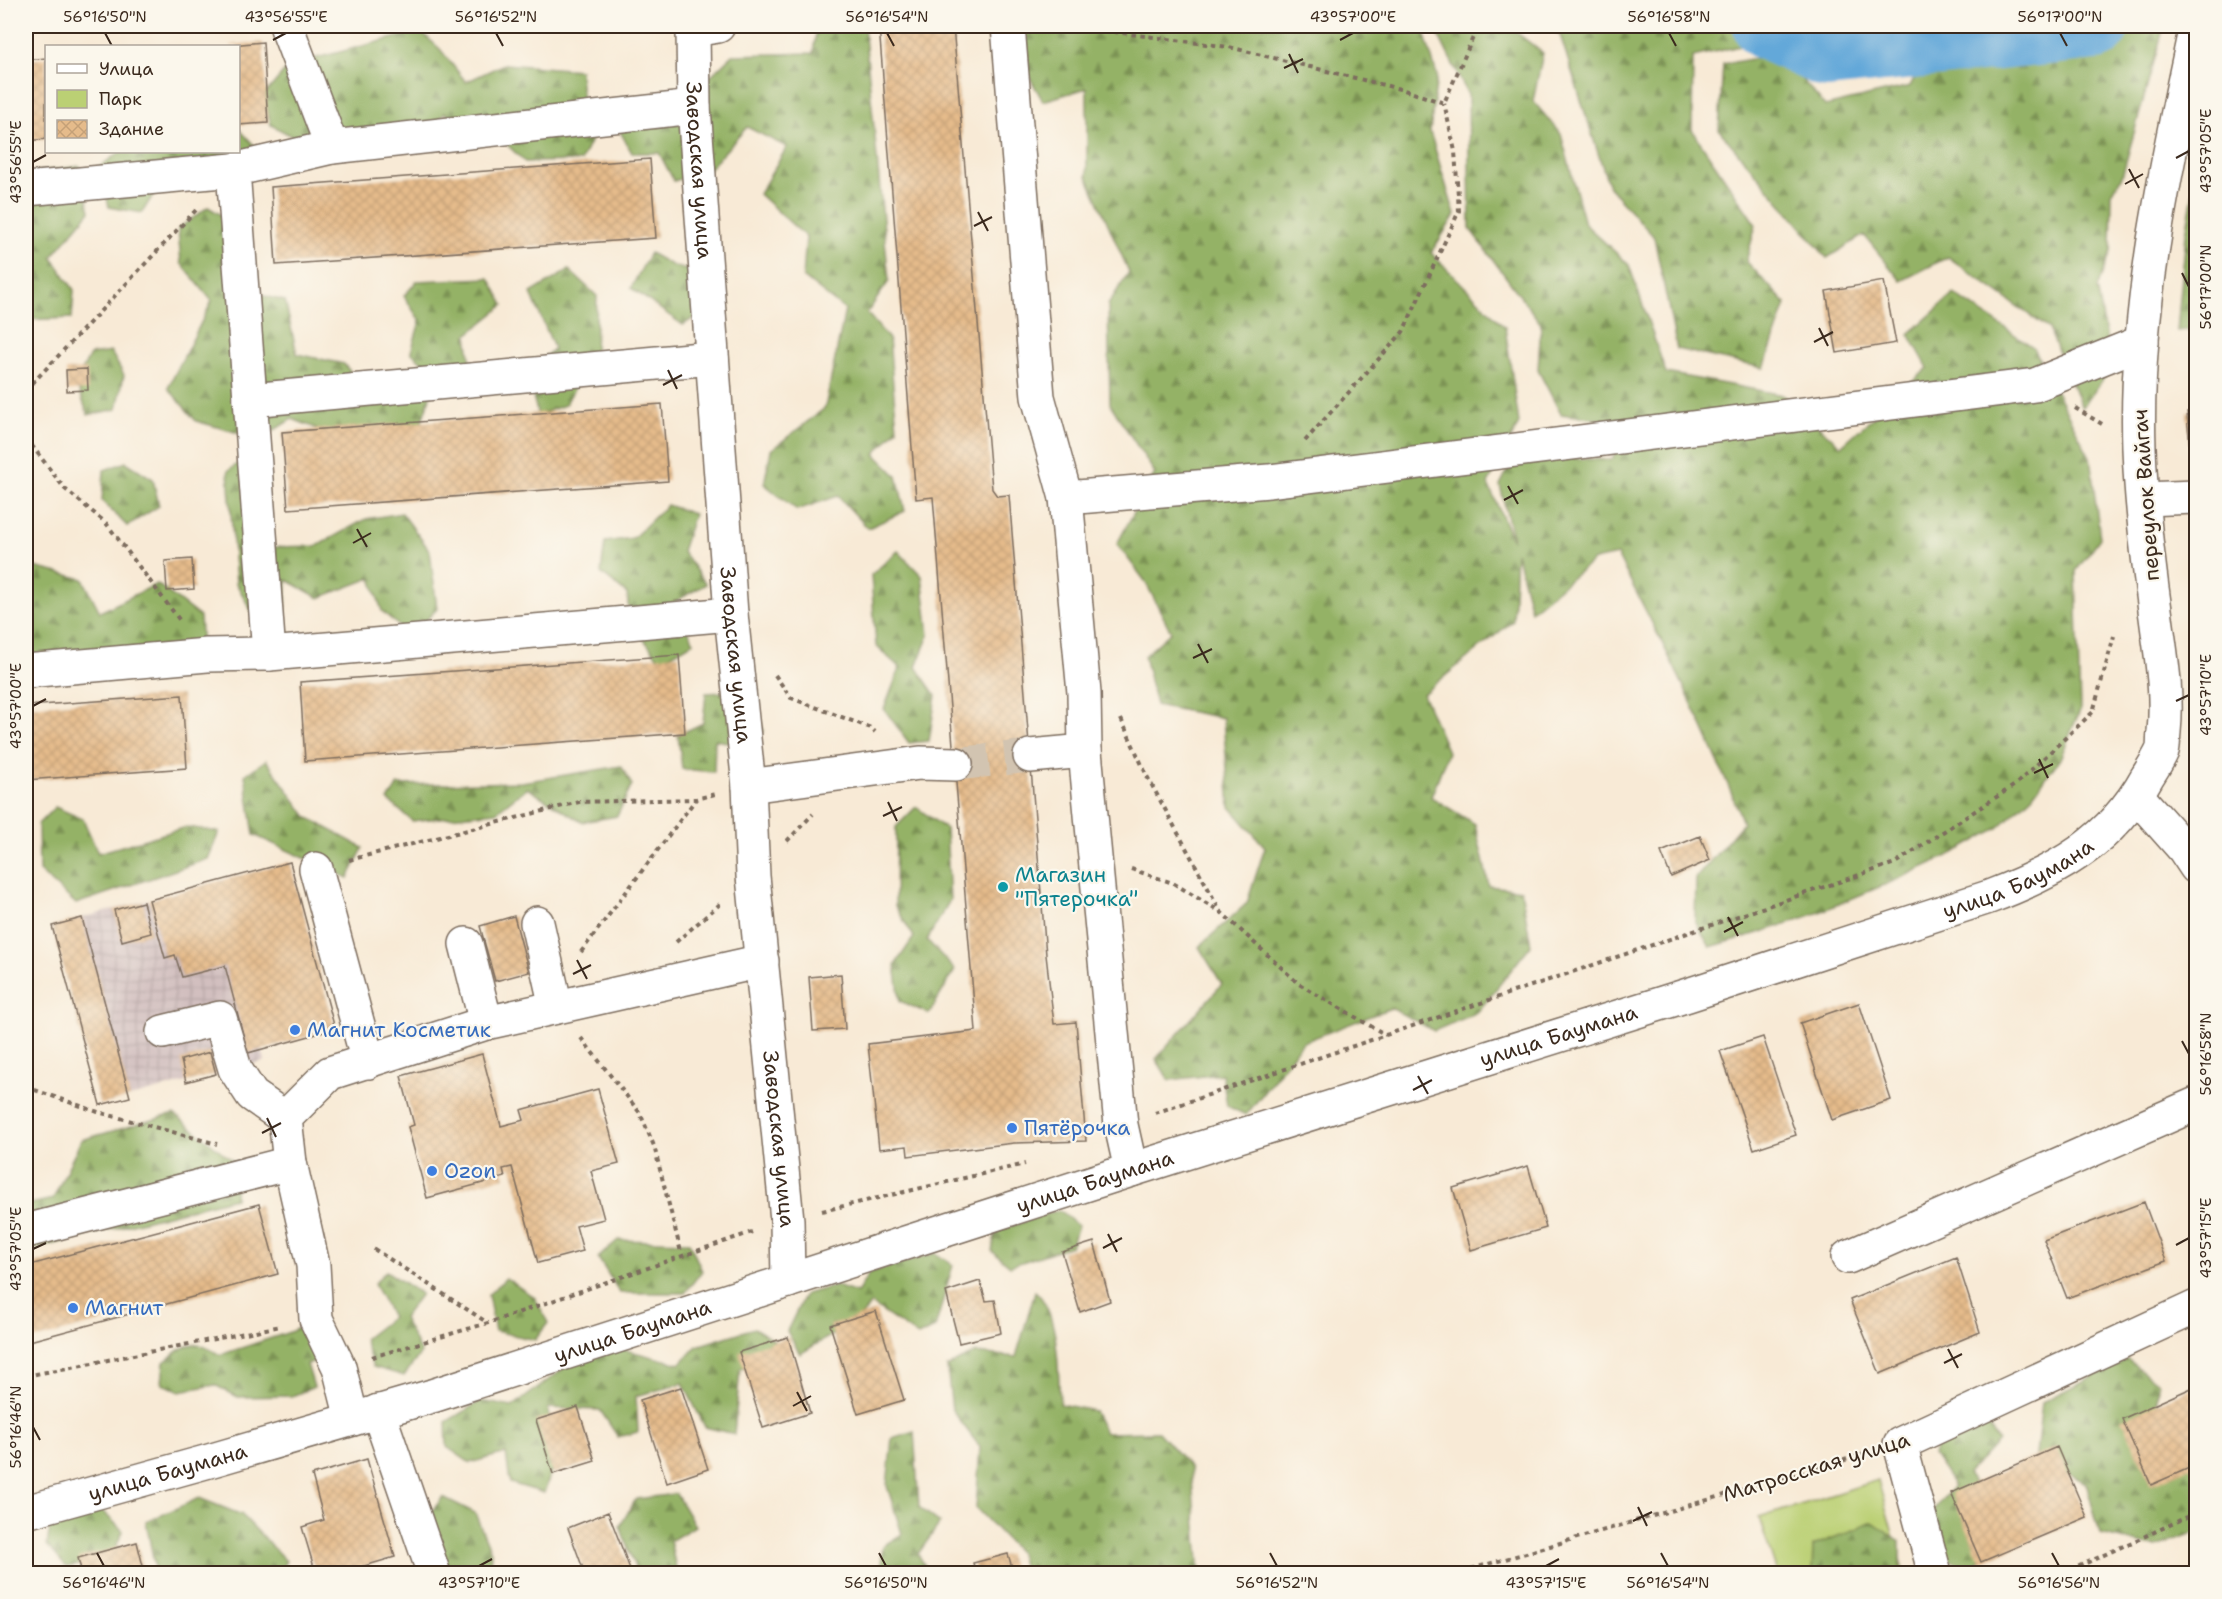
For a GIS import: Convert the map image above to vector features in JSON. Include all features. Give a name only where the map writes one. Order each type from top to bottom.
[{"type":"street","points":[[287,26],[332,147]]},
{"type":"street","points":[[1008,26],[1038,397],[1066,498],[1084,693],[1085,751],[1095,857],[1121,1125],[1131,1170]]},
{"type":"street","name":"переулок Вайгач","points":[[2137,796],[2162,751],[2167,705],[2148,556],[2139,447],[2142,342],[2156,232],[2196,27]]},
{"type":"street","name":"Заводская улица","points":[[705,28],[694,107],[730,614],[748,786],[753,876],[786,1220],[788,1281]]},
{"type":"street","points":[[26,189],[233,170],[332,147],[694,107]]},
{"type":"street","points":[[233,170],[269,654]]},
{"type":"street","points":[[1066,498],[1269,481],[2035,385],[2142,342]]},
{"type":"street","points":[[250,400],[712,358]]},
{"type":"street","points":[[2143,499],[2196,497]]},
{"type":"street","points":[[26,672],[207,655],[269,654],[730,614]]},
{"type":"street","points":[[1030,756],[1085,751]]},
{"type":"street","points":[[748,786],[920,763],[956,764]]},
{"type":"street","points":[[2137,796],[2184,849],[2196,867]]},
{"type":"street","name":"улица Баумана","points":[[26,1512],[365,1415],[1131,1170],[1677,999],[2017,886],[2052,869],[2084,849],[2112,827],[2137,796]]},
{"type":"street","points":[[316,869],[368,1062]]},
{"type":"street","points":[[537,923],[556,1007]]},
{"type":"street","points":[[466,944],[486,1023]]},
{"type":"street","points":[[285,1118],[330,1072],[368,1062],[486,1023],[762,961]]},
{"type":"street","points":[[163,1032],[220,1018],[235,1069],[252,1095],[285,1118],[290,1163],[313,1265],[316,1319],[365,1415],[434,1574]]},
{"type":"street","points":[[1848,1257],[2196,1104]]},
{"type":"street","points":[[26,1231],[290,1163]]},
{"type":"street","name":"Матросская улица","points":[[1900,1444],[2196,1307]]},
{"type":"street","points":[[1900,1444],[1935,1574]]},
{"type":"path","points":[[1069,26],[1228,47],[1404,90],[1444,103]]},
{"type":"path","points":[[1269,481],[1403,332],[1459,211],[1455,151],[1444,103],[1478,26]]},
{"type":"path","points":[[26,390],[233,170]]},
{"type":"path","points":[[2035,385],[2139,447]]},
{"type":"path","points":[[26,438],[65,489],[106,523],[207,655]]},
{"type":"path","points":[[1121,1125],[1895,863],[2015,785],[2093,712],[2114,636]]},
{"type":"path","points":[[771,670],[791,698],[871,728],[920,763]]},
{"type":"path","points":[[1084,693],[1122,720],[1148,778],[1221,912]]},
{"type":"path","points":[[316,869],[579,802],[696,799],[748,786]]},
{"type":"path","points":[[578,956],[696,799]]},
{"type":"path","points":[[1095,857],[1173,883],[1221,912],[1299,984],[1386,1035]]},
{"type":"path","points":[[556,1007],[640,1113],[654,1146],[682,1256]]},
{"type":"path","points":[[26,1087],[98,1112],[222,1145]]},
{"type":"path","points":[[339,1367],[488,1323],[786,1220],[1031,1162]]},
{"type":"path","points":[[374,1249],[488,1323]]},
{"type":"path","points":[[26,1376],[316,1319]]},
{"type":"path","name":"Матросская улица","points":[[1454,1574],[1900,1444]]},
{"type":"path","points":[[2062,1574],[2196,1513]]},
{"type":"shaded area","points":[[290,862],[335,1029],[262,1049],[265,1061],[100,1105],[52,926]]},
{"type":"green space","points":[[817,26],[864,26],[889,281],[867,313],[889,339],[897,429],[875,454],[897,476],[905,511],[868,528],[838,496],[797,510],[764,484],[771,450],[825,408],[845,310],[803,277],[806,237],[759,194],[787,147],[747,127],[708,170],[674,181],[659,153],[632,153],[616,124],[702,84],[732,55],[813,53]]},
{"type":"green space","points":[[1021,26],[1422,26],[1437,75],[1430,132],[1455,215],[1431,253],[1505,327],[1519,423],[1488,484],[1513,541],[1500,485],[1514,458],[1612,460],[1628,423],[1561,414],[1538,370],[1541,324],[1470,229],[1468,95],[1434,26],[1508,26],[1543,53],[1533,101],[1561,134],[1585,224],[1629,265],[1666,373],[1783,395],[1841,446],[1928,368],[1909,334],[1954,294],[2033,347],[2090,457],[2100,538],[2076,571],[2080,710],[2060,759],[2032,796],[1998,828],[1954,853],[1817,913],[1710,947],[1695,921],[1696,878],[1743,823],[1684,687],[1617,555],[1594,560],[1531,611],[1516,552],[1513,621],[1423,694],[1448,752],[1431,797],[1475,824],[1489,886],[1521,890],[1531,945],[1477,1013],[1434,1031],[1391,1008],[1303,1042],[1246,1115],[1227,1106],[1222,1074],[1169,1080],[1156,1059],[1222,984],[1199,947],[1247,903],[1265,847],[1230,807],[1223,718],[1156,705],[1144,656],[1171,632],[1145,581],[1117,544],[1155,473],[1110,404],[1108,305],[1129,272],[1087,176],[1087,88],[1043,101],[1020,60]]},
{"type":"green space","points":[[1548,26],[1759,26],[1748,44],[1693,57],[1692,130],[1756,225],[1746,261],[1786,304],[1764,368],[1677,349],[1654,237],[1609,187],[1560,35]]},
{"type":"green space","points":[[1909,26],[2164,26],[2122,176],[2112,193],[2111,251],[2097,288],[2112,367],[2082,408],[2049,329],[1948,257],[1901,281],[1864,235],[1827,258],[1719,130],[1723,64],[1780,54],[1825,106],[1910,86],[1925,58]]},
{"type":"green space","points":[[420,31],[440,49],[466,82],[504,64],[580,70],[582,103],[598,125],[581,161],[525,162],[499,137],[465,135],[445,112],[427,137],[303,142],[271,125],[264,95],[290,65]]},
{"type":"green space","points":[[240,130],[267,159],[173,163],[142,213],[109,207],[99,167],[119,153],[240,153]]},
{"type":"green space","points":[[80,166],[90,211],[52,257],[74,290],[72,318],[26,320],[26,202],[35,172]]},
{"type":"green space","points":[[2196,177],[2196,329],[2177,331],[2186,234]]},
{"type":"green space","points":[[208,207],[240,226],[246,291],[285,301],[297,354],[344,364],[364,389],[404,367],[431,394],[421,424],[326,432],[292,419],[260,439],[196,421],[168,388],[212,301],[181,263],[178,229]]},
{"type":"green space","points":[[650,253],[673,266],[716,278],[711,307],[683,325],[631,288]]},
{"type":"green space","points":[[569,270],[597,296],[595,353],[565,405],[538,415],[527,374],[554,348],[531,293]]},
{"type":"green space","points":[[489,278],[504,305],[467,335],[472,371],[448,386],[411,352],[420,321],[404,296],[417,281]]},
{"type":"green space","points":[[111,352],[124,375],[117,409],[88,415],[76,382],[90,355]]},
{"type":"green space","points":[[247,457],[273,547],[317,546],[366,519],[402,513],[430,551],[437,609],[410,636],[382,611],[371,578],[319,598],[287,580],[284,639],[270,645],[236,583],[228,471]]},
{"type":"green space","points":[[126,462],[153,479],[159,506],[127,526],[102,501],[104,470]]},
{"type":"green space","points":[[667,505],[694,514],[682,551],[706,584],[674,602],[694,642],[661,661],[630,622],[627,594],[601,573],[605,542],[633,538]]},
{"type":"green space","points":[[898,551],[922,576],[929,635],[916,667],[936,696],[929,741],[909,743],[884,709],[900,668],[876,646],[871,575]]},
{"type":"green space","points":[[26,565],[83,579],[100,612],[157,584],[200,617],[202,648],[26,673]]},
{"type":"green space","points":[[746,691],[764,731],[751,746],[715,740],[714,772],[682,769],[678,735],[703,723],[706,693]]},
{"type":"green space","points":[[266,760],[307,817],[363,848],[348,878],[254,835],[245,775]]},
{"type":"green space","points":[[621,766],[632,785],[617,816],[582,822],[527,788],[496,812],[412,821],[388,800],[398,785],[522,782]]},
{"type":"green space","points":[[55,807],[83,819],[98,853],[187,827],[219,832],[208,859],[76,904],[39,871],[38,824]]},
{"type":"green space","points":[[916,807],[946,829],[950,900],[927,940],[955,970],[929,1014],[900,1001],[895,965],[914,937],[895,906],[896,827]]},
{"type":"green space","points":[[174,1114],[237,1164],[235,1198],[26,1251],[26,1205],[53,1199],[81,1140]]},
{"type":"green space","points":[[1059,1210],[1078,1226],[1071,1246],[1010,1266],[992,1251],[996,1231]]},
{"type":"green space","points":[[618,1240],[689,1242],[702,1271],[685,1293],[620,1293],[598,1258]]},
{"type":"green space","points":[[935,1253],[953,1265],[935,1328],[918,1336],[871,1304],[859,1319],[800,1354],[787,1331],[805,1294],[836,1286],[857,1293],[869,1273]]},
{"type":"green space","points":[[386,1271],[421,1294],[403,1318],[421,1353],[404,1376],[373,1367],[364,1339],[392,1317],[374,1284]]},
{"type":"green space","points":[[506,1278],[535,1298],[548,1323],[535,1340],[495,1331],[488,1295]]},
{"type":"green space","points":[[1035,1291],[1049,1313],[1053,1328],[1058,1360],[1060,1404],[1094,1411],[1105,1433],[1158,1432],[1191,1468],[1200,1573],[1024,1573],[1019,1553],[976,1508],[980,1447],[952,1410],[947,1367],[975,1353],[1016,1357]]},
{"type":"green space","points":[[316,1319],[325,1357],[307,1364],[314,1387],[292,1396],[238,1397],[215,1385],[179,1391],[162,1383],[164,1362],[185,1347],[196,1344],[220,1355],[290,1332]]},
{"type":"green space","points":[[754,1328],[774,1340],[764,1360],[740,1369],[734,1434],[705,1427],[683,1383],[636,1396],[638,1432],[618,1437],[600,1410],[548,1408],[555,1460],[544,1493],[510,1483],[506,1453],[470,1463],[447,1447],[446,1422],[481,1401],[512,1407],[570,1364],[618,1348],[680,1364],[697,1346]]},
{"type":"green space","points":[[2127,1359],[2158,1383],[2153,1469],[2196,1467],[2196,1532],[2157,1547],[2100,1534],[2086,1483],[2036,1455],[2042,1402]]},
{"type":"green space","points":[[1983,1416],[1998,1441],[1967,1474],[2002,1523],[1973,1569],[1945,1558],[1928,1516],[1954,1486],[1933,1455],[1940,1431]]},
{"type":"green space","points":[[914,1431],[919,1507],[940,1523],[918,1554],[929,1573],[880,1573],[883,1546],[902,1534],[887,1486],[892,1438]]},
{"type":"green space","points":[[1878,1480],[1904,1573],[1777,1573],[1759,1518]]},
{"type":"green space","points":[[676,1494],[695,1526],[670,1541],[677,1573],[637,1573],[620,1526],[636,1499]]},
{"type":"green space","points":[[443,1497],[475,1513],[491,1552],[490,1573],[442,1573],[424,1522]]},
{"type":"green space","points":[[199,1498],[242,1515],[286,1561],[278,1573],[156,1573],[146,1522]]},
{"type":"green space","points":[[95,1504],[123,1531],[110,1560],[66,1567],[47,1545],[51,1520]]},
{"type":"green space","points":[[1873,1522],[1900,1541],[1900,1573],[1812,1573],[1813,1546]]},
{"type":"building","name":"Магазин \"Пятерочка\"","points":[[879,26],[953,26],[992,489],[997,496],[1009,495],[1046,955],[1054,1024],[1076,1022],[1086,1141],[1014,1143],[908,1156],[907,1146],[879,1149],[868,1044],[976,1031],[933,497],[916,499]]},
{"type":"building","points":[[263,42],[268,123],[240,125],[240,45],[231,45]]},
{"type":"building","points":[[45,58],[45,139],[26,141],[26,60]]},
{"type":"building","points":[[650,159],[656,238],[276,265],[271,187]]},
{"type":"building","points":[[1884,281],[1896,343],[1837,353],[1826,291]]},
{"type":"building","points":[[87,369],[88,390],[67,391],[66,370]]},
{"type":"building","points":[[662,404],[668,481],[288,509],[282,432]]},
{"type":"building","points":[[2196,411],[2196,461],[2191,462],[2187,412]]},
{"type":"building","points":[[192,559],[194,589],[167,591],[165,561]]},
{"type":"building","points":[[679,655],[685,733],[305,761],[300,682]]},
{"type":"building","points":[[182,695],[187,768],[26,780],[26,706]]},
{"type":"building","points":[[1700,836],[1710,860],[1671,877],[1661,852]]},
{"type":"building","points":[[290,862],[335,1029],[248,1053],[225,966],[182,977],[175,955],[165,958],[149,900]]},
{"type":"building","points":[[143,902],[151,933],[122,941],[114,910]]},
{"type":"building","points":[[514,916],[529,972],[495,981],[480,926]]},
{"type":"building","points":[[82,918],[130,1097],[100,1105],[52,926]]},
{"type":"building","points":[[841,974],[845,1029],[813,1031],[809,977]]},
{"type":"building","points":[[1859,1003],[1891,1100],[1832,1120],[1800,1023]]},
{"type":"building","points":[[1763,1037],[1796,1135],[1754,1149],[1720,1051]]},
{"type":"building","points":[[210,1052],[216,1074],[186,1082],[181,1060]]},
{"type":"building","points":[[482,1054],[501,1126],[524,1120],[521,1110],[598,1089],[619,1164],[591,1171],[604,1219],[576,1226],[583,1251],[538,1263],[512,1167],[503,1169],[505,1177],[427,1198],[408,1127],[414,1125],[401,1076]]},
{"type":"building","points":[[1528,1166],[1546,1228],[1471,1250],[1453,1188]]},
{"type":"building","points":[[2144,1202],[2166,1261],[2067,1298],[2044,1240]]},
{"type":"building","points":[[259,1204],[278,1274],[26,1342],[26,1266]]},
{"type":"building","points":[[1094,1242],[1110,1301],[1080,1312],[1062,1252]]},
{"type":"building","points":[[1956,1257],[1980,1332],[1880,1374],[1850,1300]]},
{"type":"building","points":[[980,1281],[986,1301],[995,1300],[1001,1333],[959,1343],[946,1292]]},
{"type":"building","points":[[876,1311],[904,1400],[858,1414],[830,1325]]},
{"type":"building","points":[[788,1337],[810,1413],[763,1428],[739,1352]]},
{"type":"building","points":[[2196,1386],[2196,1465],[2151,1485],[2122,1419]]},
{"type":"building","points":[[681,1387],[708,1469],[667,1483],[640,1400]]},
{"type":"building","points":[[578,1407],[595,1461],[553,1474],[536,1420]]},
{"type":"building","points":[[2057,1447],[2087,1517],[1981,1562],[1951,1493]]},
{"type":"building","points":[[367,1459],[395,1557],[337,1574],[316,1574],[302,1527],[324,1520],[312,1475]]},
{"type":"building","points":[[608,1512],[630,1569],[618,1574],[585,1574],[568,1528]]},
{"type":"building","points":[[137,1542],[145,1574],[82,1574],[78,1558]]},
{"type":"building","points":[[1008,1554],[1014,1574],[976,1574],[973,1563]]},
{"type":"waterway","points":[[1767,26],[1827,54],[2095,26]]},
{"type":"tunnel","points":[[956,764],[1030,756]]},
{"type":"place","name":"Магазин \"Пятерочка\"","points":[[1003,887]]},
{"type":"place","name":"Магнит Косметик","points":[[295,1030]]},
{"type":"place","name":"Пятёрочка","points":[[1012,1128]]},
{"type":"place","name":"Ozon","points":[[432,1171]]},
{"type":"place","name":"Магнит","points":[[73,1308]]}]
